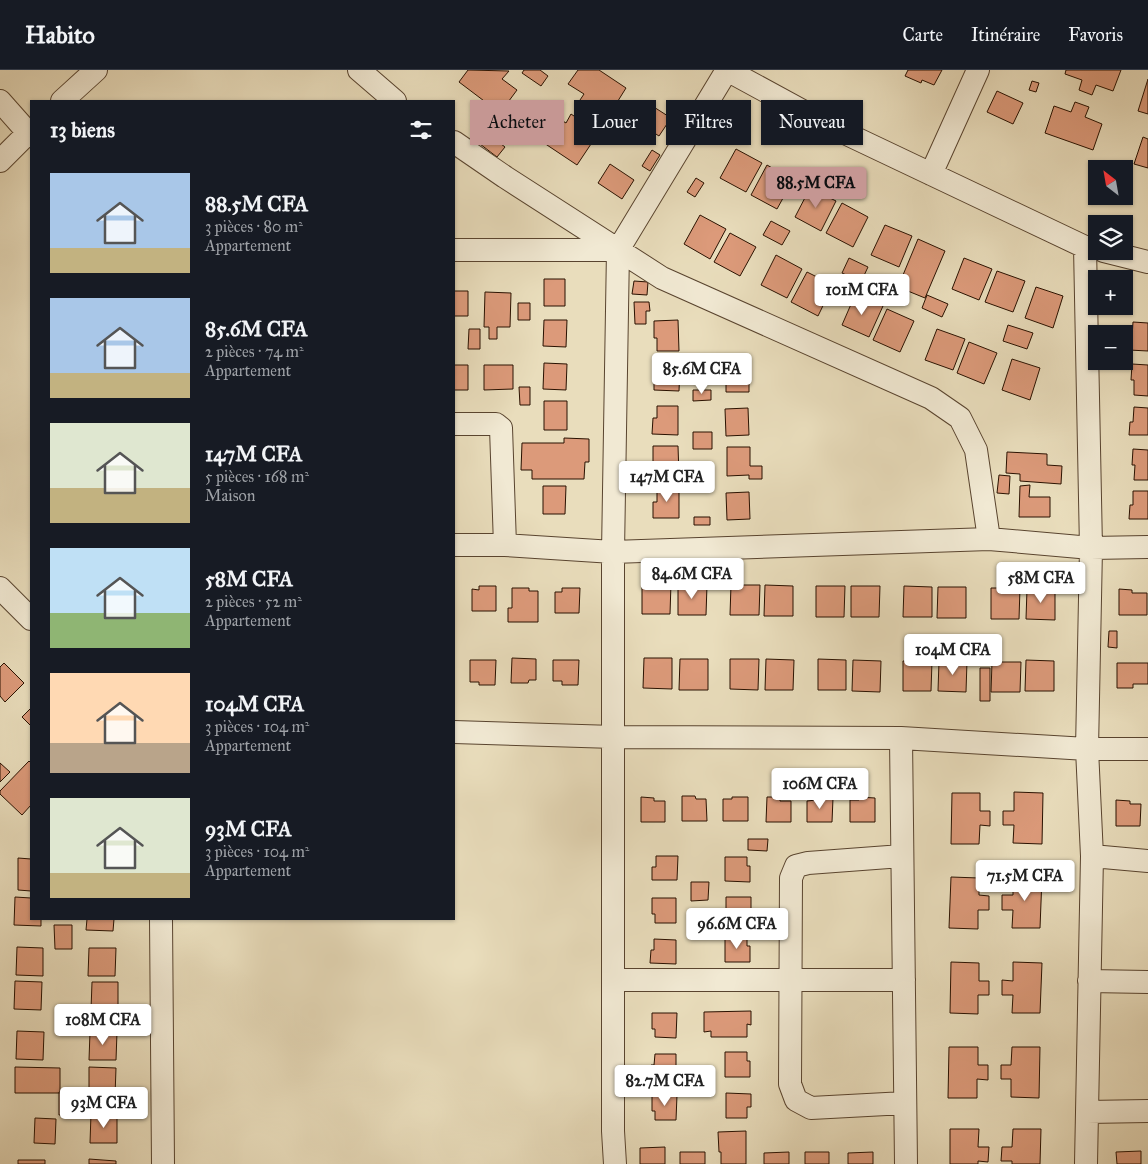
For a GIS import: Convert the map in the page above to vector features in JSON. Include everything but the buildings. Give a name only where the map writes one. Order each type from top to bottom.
[{"type":"street","points":[[63,100],[96,70]]},
{"type":"street","points":[[359,70],[388,99]]},
{"type":"street","points":[[615,1164],[613,552],[618,250],[727,70],[830,126],[1088,246]]},
{"type":"street","points":[[932,174],[978,70]]},
{"type":"street","points":[[0,101],[30,133],[0,161]]},
{"type":"street","points":[[455,143],[662,278],[931,398],[960,418],[976,450],[989,539]]},
{"type":"street","points":[[455,250],[618,250]]},
{"type":"street","points":[[1133,258],[1148,262]]},
{"type":"street","points":[[1086,1164],[1092,856],[1086,749],[1095,260]]},
{"type":"street","points":[[455,424],[496,424],[500,428],[502,436],[504,545]]},
{"type":"street","points":[[455,545],[504,545],[613,552],[989,539],[1090,548],[1148,547]]},
{"type":"street","points":[[0,588],[30,618]]},
{"type":"street","points":[[455,732],[614,737],[901,738],[1086,749],[1148,749]]},
{"type":"street","points":[[901,738],[906,1164]]},
{"type":"street","points":[[902,856],[808,863],[796,866],[791,878],[789,980],[790,1084],[796,1100],[811,1108],[905,1103]]},
{"type":"street","points":[[1092,856],[1148,861]]},
{"type":"street","points":[[161,920],[163,1164]]},
{"type":"street","points":[[613,980],[904,980]]},
{"type":"street","points":[[1089,981],[1148,982]]},
{"type":"street","points":[[1087,1112],[1148,1110]]}]
